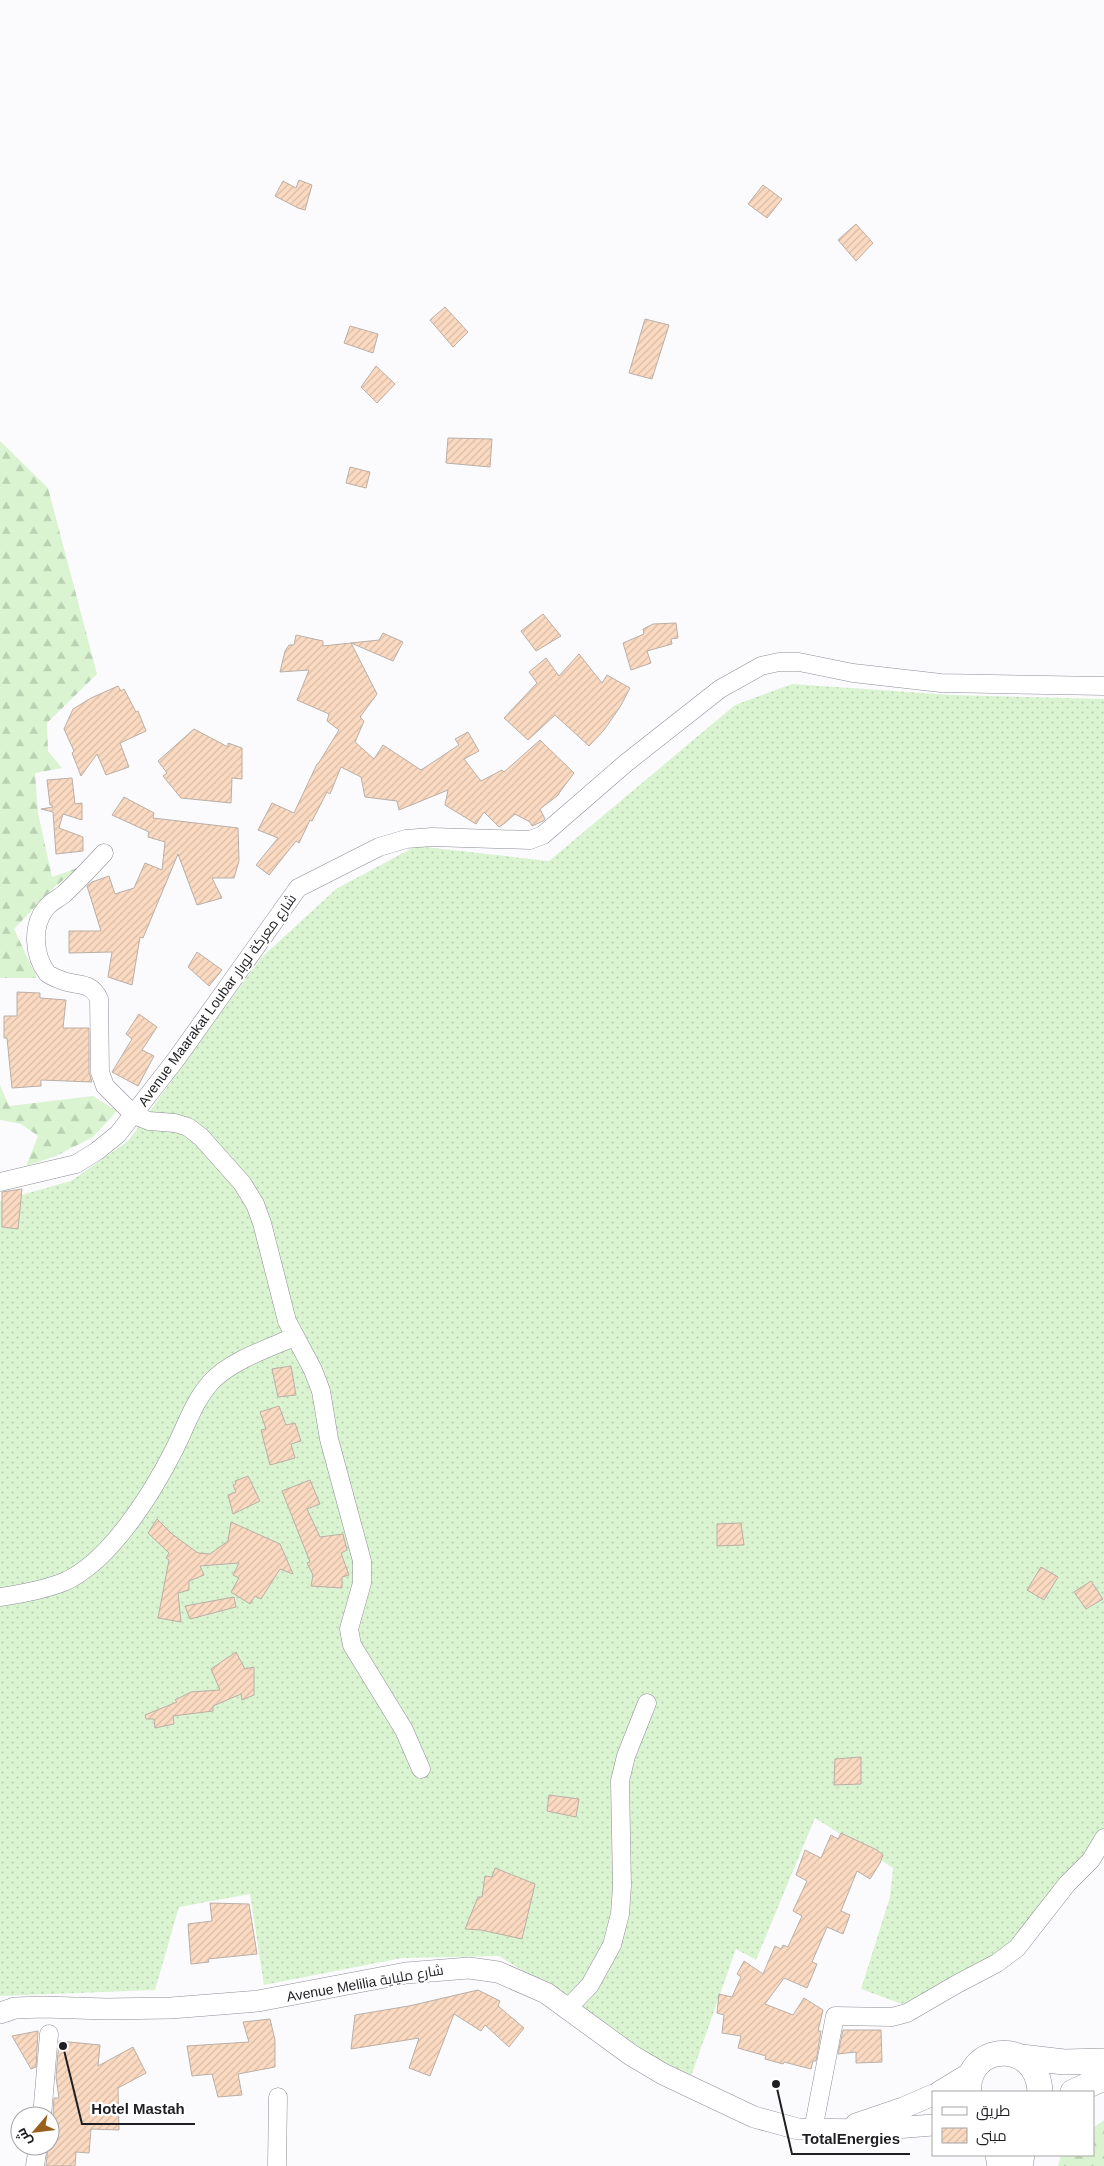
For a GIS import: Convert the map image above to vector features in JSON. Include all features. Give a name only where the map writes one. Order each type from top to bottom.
[{"type":"main road","points":[[971,2082],[978,2064],[989,2056],[1011,2053],[1030,2063],[1040,2082],[1040,2091]]},
{"type":"main road","points":[[1021,2057],[1064,2062],[1104,2061]]},
{"type":"main road","points":[[1074,2091],[1104,2078]]},
{"type":"street","name":"Avenue Maarakat Loubar شارع معركة لوبار","points":[[0,1182],[76,1164],[97,1151],[118,1134],[188,1043],[298,888],[379,847],[406,839],[432,837],[530,840],[542,835],[626,763],[720,689],[762,666],[779,662],[799,662],[853,673],[933,682],[1104,686]]},
{"type":"street","points":[[104,853],[77,882],[46,908],[40,919],[35,938],[39,957],[48,974],[66,982],[86,985],[95,990],[99,999],[100,1072],[104,1086],[134,1114],[149,1121],[175,1122],[188,1126],[201,1137],[242,1183],[255,1204],[262,1223],[281,1304],[294,1338],[313,1370],[321,1391],[329,1439],[362,1561],[362,1583],[349,1629],[352,1644],[404,1730],[421,1769]]},
{"type":"street","points":[[0,1597],[66,1580],[94,1563],[121,1534],[146,1499],[175,1448],[194,1408],[212,1381],[248,1358],[294,1338]]},
{"type":"street","points":[[568,2008],[590,1985],[612,1944],[620,1914],[622,1886],[620,1781],[626,1756],[647,1703]]},
{"type":"street","points":[[814,2130],[835,2016],[892,2017],[907,2013],[997,1963],[1017,1948],[1067,1884],[1091,1860],[1104,1838]]},
{"type":"street","name":"Avenue Melilia شارع ملياية","points":[[0,2013],[16,2008],[162,2008],[248,2002],[406,1974],[469,1968],[498,1972],[546,1993],[631,2055],[663,2074],[716,2100],[772,2123],[798,2130],[885,2130],[932,2125]]},
{"type":"street","points":[[43,2106],[49,2034]]},
{"type":"street","points":[[942,2091],[971,2082]]},
{"type":"street","name":"Avenue Melilia شارع ملياية","points":[[839,2129],[932,2096]]},
{"type":"street","points":[[277,2166],[278,2097]]},
{"type":"green space","points":[[0,441],[48,488],[97,674],[47,723],[48,751],[62,768],[35,773],[38,813],[52,877],[80,867],[52,889],[14,929],[37,978],[0,978]]},
{"type":"green space","points":[[792,684],[952,695],[1104,699],[1104,1857],[1065,1872],[1013,1948],[902,2004],[861,1989],[890,1897],[893,1868],[815,1818],[756,1960],[736,1949],[689,2082],[590,2012],[499,1956],[402,1958],[264,1985],[250,1894],[179,1907],[155,1990],[0,1996],[0,1201],[71,1181],[128,1141],[261,958],[336,889],[416,846],[549,861],[735,705]]},
{"type":"green space","points":[[0,1085],[9,1106],[93,1096],[117,1111],[93,1137],[56,1156],[26,1166],[38,1136],[21,1124],[0,1120]]},
{"type":"green space","points":[[1104,2120],[1104,2166],[1058,2166],[1061,2156],[1094,2156],[1094,2127]]},
{"type":"building","points":[[299,180],[312,185],[305,210],[275,196],[283,181],[296,188]]},
{"type":"building","points":[[763,185],[782,199],[767,218],[748,204]]},
{"type":"building","points":[[856,224],[873,243],[856,261],[838,240]]},
{"type":"building","points":[[445,307],[468,332],[453,347],[430,320]]},
{"type":"building","points":[[645,319],[669,325],[652,379],[629,373]]},
{"type":"building","points":[[350,326],[378,334],[373,353],[344,343]]},
{"type":"building","points":[[376,366],[395,384],[377,403],[361,387]]},
{"type":"building","points":[[448,438],[492,439],[490,467],[446,463]]},
{"type":"building","points":[[350,467],[370,472],[366,488],[346,483]]},
{"type":"building","points":[[543,614],[561,636],[536,651],[521,631]]},
{"type":"building","points":[[676,623],[678,638],[671,639],[672,644],[647,651],[651,663],[631,670],[623,643],[644,634],[643,629],[653,624]]},
{"type":"building","points":[[383,633],[403,642],[393,661],[351,643],[379,640]]},
{"type":"building","points":[[296,635],[323,641],[323,646],[351,643],[377,694],[360,717],[364,721],[355,742],[374,759],[383,745],[421,770],[459,745],[455,739],[468,732],[479,751],[464,759],[481,781],[502,770],[504,772],[540,740],[574,773],[557,796],[540,809],[545,819],[543,821],[532,826],[530,822],[515,814],[499,827],[484,812],[476,824],[445,805],[448,790],[399,810],[397,801],[365,797],[361,777],[341,767],[330,794],[327,792],[299,843],[296,841],[269,875],[256,865],[278,838],[258,830],[272,803],[294,813],[317,764],[339,730],[327,721],[329,714],[297,700],[309,670],[280,672],[285,651],[289,645],[294,645]]},
{"type":"building","points":[[579,654],[602,683],[607,675],[630,688],[620,707],[604,730],[589,746],[555,715],[528,740],[504,718],[537,683],[529,672],[546,658],[559,676]]},
{"type":"building","points":[[118,686],[121,691],[124,689],[136,712],[138,711],[146,731],[120,743],[129,767],[106,775],[97,754],[81,776],[72,753],[74,751],[64,729],[73,709],[91,698]]},
{"type":"building","points":[[194,729],[228,747],[228,743],[242,748],[242,779],[232,778],[231,803],[181,798],[163,776],[167,773],[158,761]]},
{"type":"building","points":[[72,778],[75,804],[82,803],[82,820],[63,814],[59,828],[83,837],[83,851],[56,854],[53,812],[41,809],[53,807],[50,805],[47,780]]},
{"type":"building","points":[[124,797],[154,813],[153,818],[238,828],[239,861],[234,878],[212,878],[222,898],[197,905],[178,854],[143,938],[140,937],[132,985],[108,977],[112,952],[69,953],[69,931],[101,931],[87,886],[92,882],[109,876],[115,894],[134,888],[145,863],[162,870],[165,842],[148,837],[149,832],[112,815]]},
{"type":"building","points":[[197,952],[222,970],[209,986],[188,967]]},
{"type":"building","points":[[17,992],[40,993],[40,998],[66,1000],[63,1028],[89,1028],[89,1072],[92,1082],[41,1080],[41,1086],[12,1088],[7,1038],[4,1038],[4,1016],[17,1016]]},
{"type":"building","points":[[139,1014],[157,1027],[142,1050],[154,1056],[138,1086],[112,1072],[132,1039],[126,1034]]},
{"type":"building","points":[[22,1189],[18,1229],[2,1227],[2,1192]]},
{"type":"building","points":[[291,1366],[296,1395],[278,1397],[272,1369]]},
{"type":"building","points":[[279,1406],[286,1425],[295,1423],[301,1441],[291,1444],[295,1458],[270,1465],[261,1430],[266,1429],[260,1412]]},
{"type":"building","points":[[248,1476],[260,1501],[233,1514],[228,1495],[236,1492],[233,1485],[236,1484],[235,1481]]},
{"type":"building","points":[[310,1480],[320,1504],[307,1509],[320,1537],[343,1534],[347,1550],[341,1553],[349,1575],[342,1577],[342,1588],[311,1586],[313,1575],[307,1563],[310,1562],[282,1491]]},
{"type":"building","points":[[157,1519],[172,1534],[198,1553],[210,1554],[228,1541],[231,1522],[280,1544],[293,1574],[280,1569],[261,1599],[255,1596],[250,1604],[231,1592],[239,1578],[233,1575],[239,1563],[200,1566],[204,1575],[189,1581],[189,1590],[178,1593],[181,1622],[158,1618],[169,1560],[166,1558],[169,1553],[148,1533]]},
{"type":"building","points":[[741,1523],[744,1545],[717,1546],[717,1524]]},
{"type":"building","points":[[1041,1567],[1058,1577],[1044,1600],[1027,1590]]},
{"type":"building","points":[[1091,1581],[1103,1599],[1086,1609],[1074,1592]]},
{"type":"building","points":[[234,1597],[236,1607],[190,1619],[185,1606]]},
{"type":"building","points":[[236,1652],[245,1669],[254,1667],[254,1695],[242,1700],[241,1694],[213,1706],[213,1711],[173,1716],[174,1724],[155,1728],[154,1719],[146,1719],[145,1715],[177,1702],[175,1700],[191,1692],[220,1690],[211,1669]]},
{"type":"building","points":[[861,1757],[861,1784],[834,1785],[835,1759]]},
{"type":"building","points":[[549,1795],[579,1799],[576,1817],[547,1811]]},
{"type":"building","points":[[841,1833],[877,1850],[883,1855],[880,1863],[870,1879],[857,1871],[841,1911],[850,1915],[843,1934],[827,1927],[812,1962],[817,1964],[807,1988],[784,1978],[765,2004],[793,2015],[804,1998],[823,2010],[818,2031],[821,2031],[816,2061],[813,2061],[811,2069],[765,2059],[766,2056],[738,2048],[741,2036],[722,2033],[724,2015],[717,2013],[719,1994],[732,1997],[741,1977],[737,1974],[744,1961],[763,1974],[775,1946],[781,1949],[783,1945],[788,1947],[802,1916],[793,1911],[807,1881],[796,1875],[805,1850],[821,1858],[831,1835],[838,1839]]},
{"type":"building","points":[[495,1868],[535,1884],[522,1939],[481,1930],[465,1929],[478,1897],[482,1897],[485,1876],[492,1877]]},
{"type":"building","points":[[210,1903],[249,1904],[257,1954],[208,1959],[209,1962],[191,1964],[188,1924],[212,1921]]},
{"type":"building","points":[[478,1990],[500,2001],[498,2006],[524,2028],[509,2047],[485,2025],[481,2031],[454,2014],[430,2076],[409,2068],[419,2038],[351,2049],[355,2015],[409,2006]]},
{"type":"building","points":[[270,2019],[275,2040],[275,2067],[238,2074],[242,2095],[218,2097],[212,2074],[192,2076],[187,2046],[249,2042],[243,2022]]},
{"type":"building","points":[[843,2030],[881,2030],[882,2062],[856,2063],[856,2052],[838,2054]]},
{"type":"building","points":[[38,2031],[36,2067],[31,2069],[12,2036]]},
{"type":"building","points":[[59,2041],[100,2045],[98,2066],[133,2047],[146,2073],[118,2088],[119,2130],[91,2129],[89,2153],[76,2152],[75,2166],[46,2166],[47,2156],[60,2156],[60,2106],[54,2106],[54,2098],[59,2098],[56,2077]]},
{"type":"place","name":"Hotel Mastah","points":[[63,2046]]},
{"type":"place","name":"TotalEnergies","points":[[776,2084]]}]
